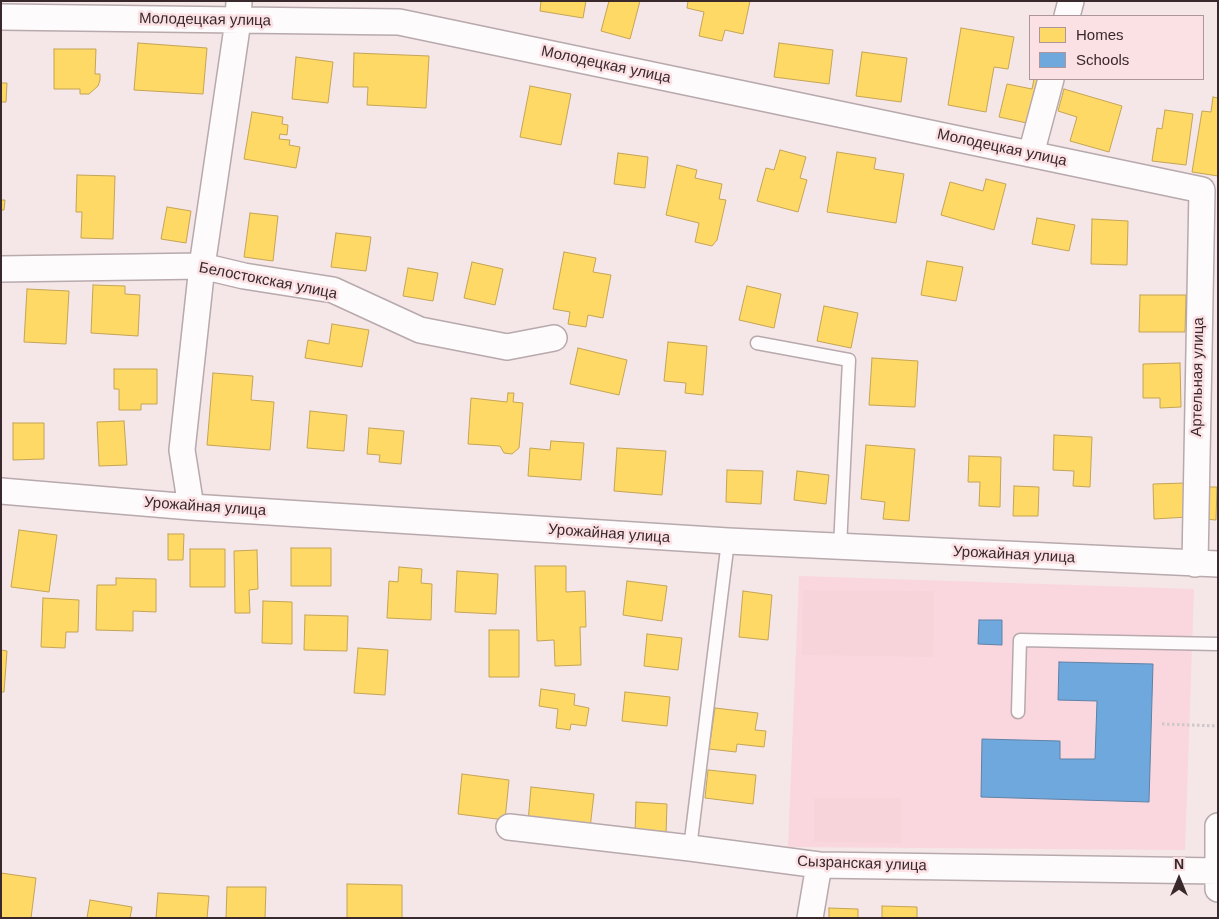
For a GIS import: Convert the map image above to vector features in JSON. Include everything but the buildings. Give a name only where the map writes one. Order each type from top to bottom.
[{"type":"street","points":[[1067,15],[1071,1]]},
{"type":"street","points":[[191,507],[182,450],[202,266],[238,11]]},
{"type":"street","name":"Молодецкая улица","points":[[1,17],[238,11],[399,22],[1202,190]]},
{"type":"street","points":[[1031,154],[1051,80]]},
{"type":"street","name":"Артельная улица","points":[[1202,190],[1206,564]]},
{"type":"street","name":"Белостокская улица","points":[[1,269],[202,266],[244,276],[333,290],[420,330],[429,332],[507,347],[554,338]]},
{"type":"street","name":"Урожайная улица","points":[[1,491],[191,507],[728,542],[1206,564]]},
{"type":"street","points":[[1217,877],[1218,826]]},
{"type":"street","name":"Сызранская улица","points":[[508,827],[819,865],[1217,877]]},
{"type":"street","points":[[810,918],[819,865]]},
{"type":"lane","points":[[757,343],[850,360],[840,547]]},
{"type":"lane","points":[[690,848],[728,542]]},
{"type":"lane","points":[[1018,712],[1020,640],[1218,644]]},
{"type":"path","points":[[1162,724],[1218,726]]},
{"type":"shaded area","points":[[799,576],[1194,589],[1185,850],[788,847]]},
{"type":"shaded area","points":[[803,590],[934,591],[933,657],[802,655]]},
{"type":"shaded area","points":[[814,798],[901,798],[901,843],[814,842]]}]
